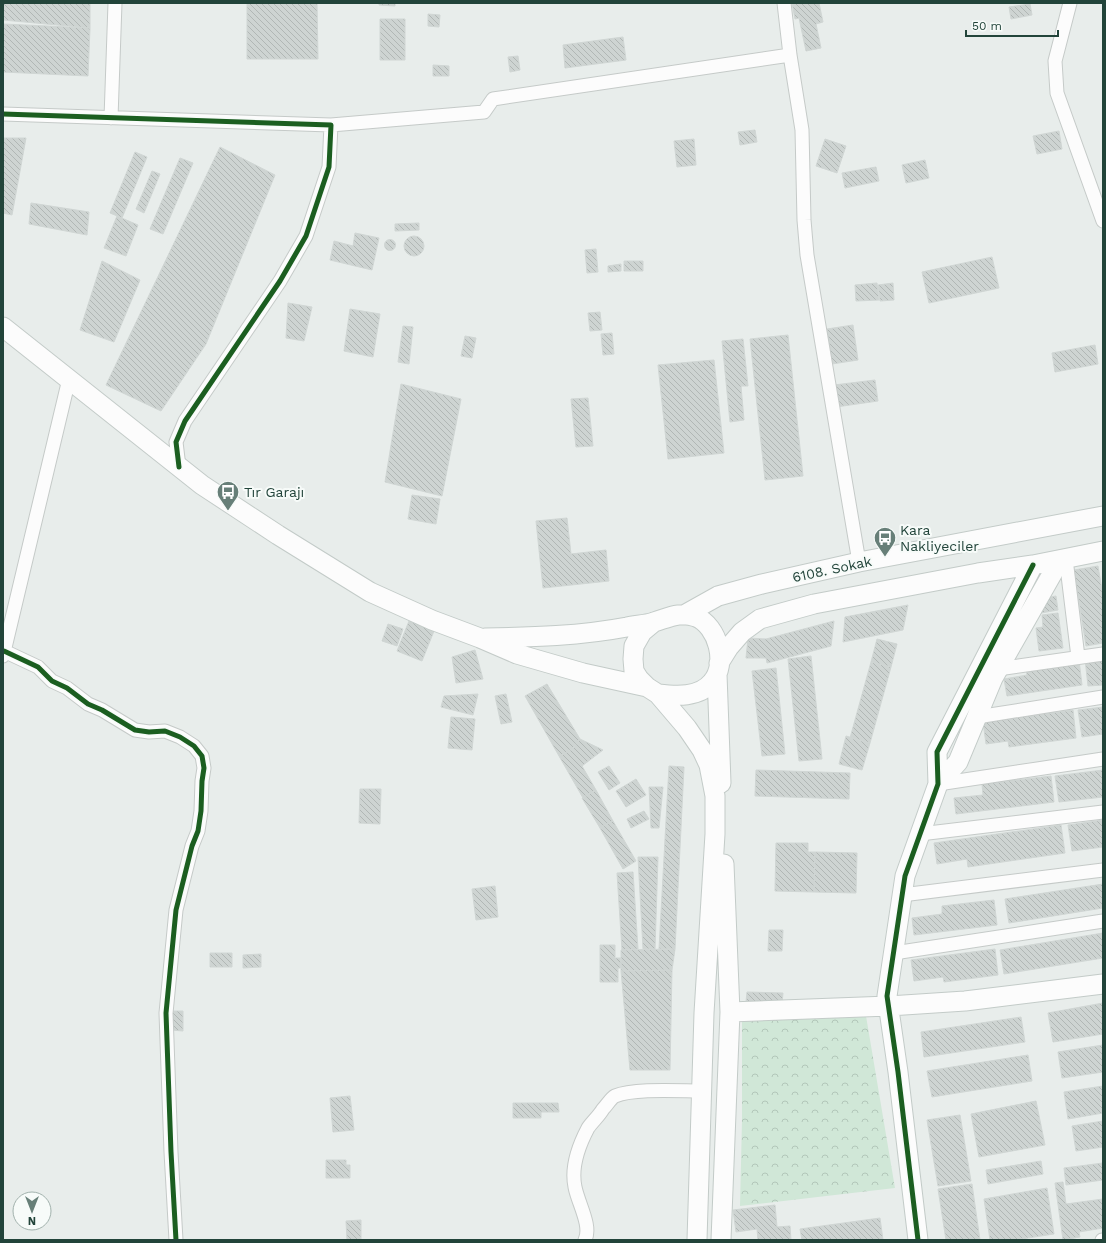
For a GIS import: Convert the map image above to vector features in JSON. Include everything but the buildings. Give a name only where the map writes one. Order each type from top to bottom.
[{"type":"street","points":[[111,118],[115,3]]},
{"type":"street","points":[[784,3],[790,55],[802,130],[804,220],[807,255],[859,562]]},
{"type":"street","points":[[1070,3],[1055,61],[1057,93],[1103,221]]},
{"type":"street","points":[[3,114],[331,125],[484,112],[493,99],[790,55]]},
{"type":"street","points":[[179,467],[176,442],[185,420],[280,281],[306,236],[329,167],[331,125]]},
{"type":"street","points":[[3,327],[202,484],[278,535],[370,592],[432,620],[480,638],[516,654],[653,691],[686,695],[701,691],[712,683],[729,647],[742,632],[760,619],[814,604],[978,572],[1032,565],[1103,551]]},
{"type":"street","points":[[69,379],[3,654],[38,667],[52,681],[67,688],[88,704],[102,710],[135,730],[165,732],[180,737],[194,746],[202,756],[204,768],[200,818],[198,831],[190,852],[176,910],[166,1013],[176,1240]]},
{"type":"street","name":"6108. Sokak","points":[[684,615],[718,596],[762,584],[859,562],[1103,516]]},
{"type":"street","points":[[1063,559],[1078,657]]},
{"type":"street","points":[[938,784],[958,762],[993,678],[1063,559]]},
{"type":"street","points":[[918,1240],[898,1072],[887,996],[905,876],[938,784],[937,752],[1032,565]]},
{"type":"street","points":[[480,638],[536,637],[597,632],[654,622],[670,616],[684,615],[696,617],[706,624],[714,635],[718,646],[730,1012],[721,1240]]},
{"type":"street","points":[[654,622],[642,632],[634,646],[632,659],[634,671],[639,679],[653,691],[687,728],[702,750],[709,765],[715,796],[715,834],[704,1013],[697,1240]]},
{"type":"street","points":[[998,669],[1103,654]]},
{"type":"street","points":[[977,717],[1103,697]]},
{"type":"street","points":[[938,784],[1103,759]]},
{"type":"street","points":[[920,834],[1103,812]]},
{"type":"street","points":[[902,895],[1103,870]]},
{"type":"street","points":[[894,953],[1103,922]]},
{"type":"street","points":[[730,1012],[889,1006],[965,1001],[1103,984]]},
{"type":"street","points":[[585,1240],[588,1235],[586,1221],[575,1186],[575,1170],[579,1150],[589,1127],[614,1096],[632,1092],[701,1091]]},
{"type":"green space","points":[[865,1010],[895,1188],[740,1206],[742,1017]]},
{"type":"cycle path","points":[[3,114],[331,125],[329,167],[306,236],[280,281],[185,421],[176,442],[179,467]]},
{"type":"cycle path","points":[[918,1240],[898,1072],[887,996],[905,876],[938,784],[937,752],[1033,565]]},
{"type":"cycle path","points":[[4,651],[38,667],[52,681],[67,688],[88,704],[102,710],[135,730],[149,732],[165,731],[180,737],[194,746],[202,756],[204,768],[201,811],[198,831],[192,846],[176,910],[166,1013],[176,1240]]},
{"type":"place","name":"Tır Garajı","points":[[228,512]]},
{"type":"place","name":"Kara Nakliyeciler","points":[[885,558]]}]
